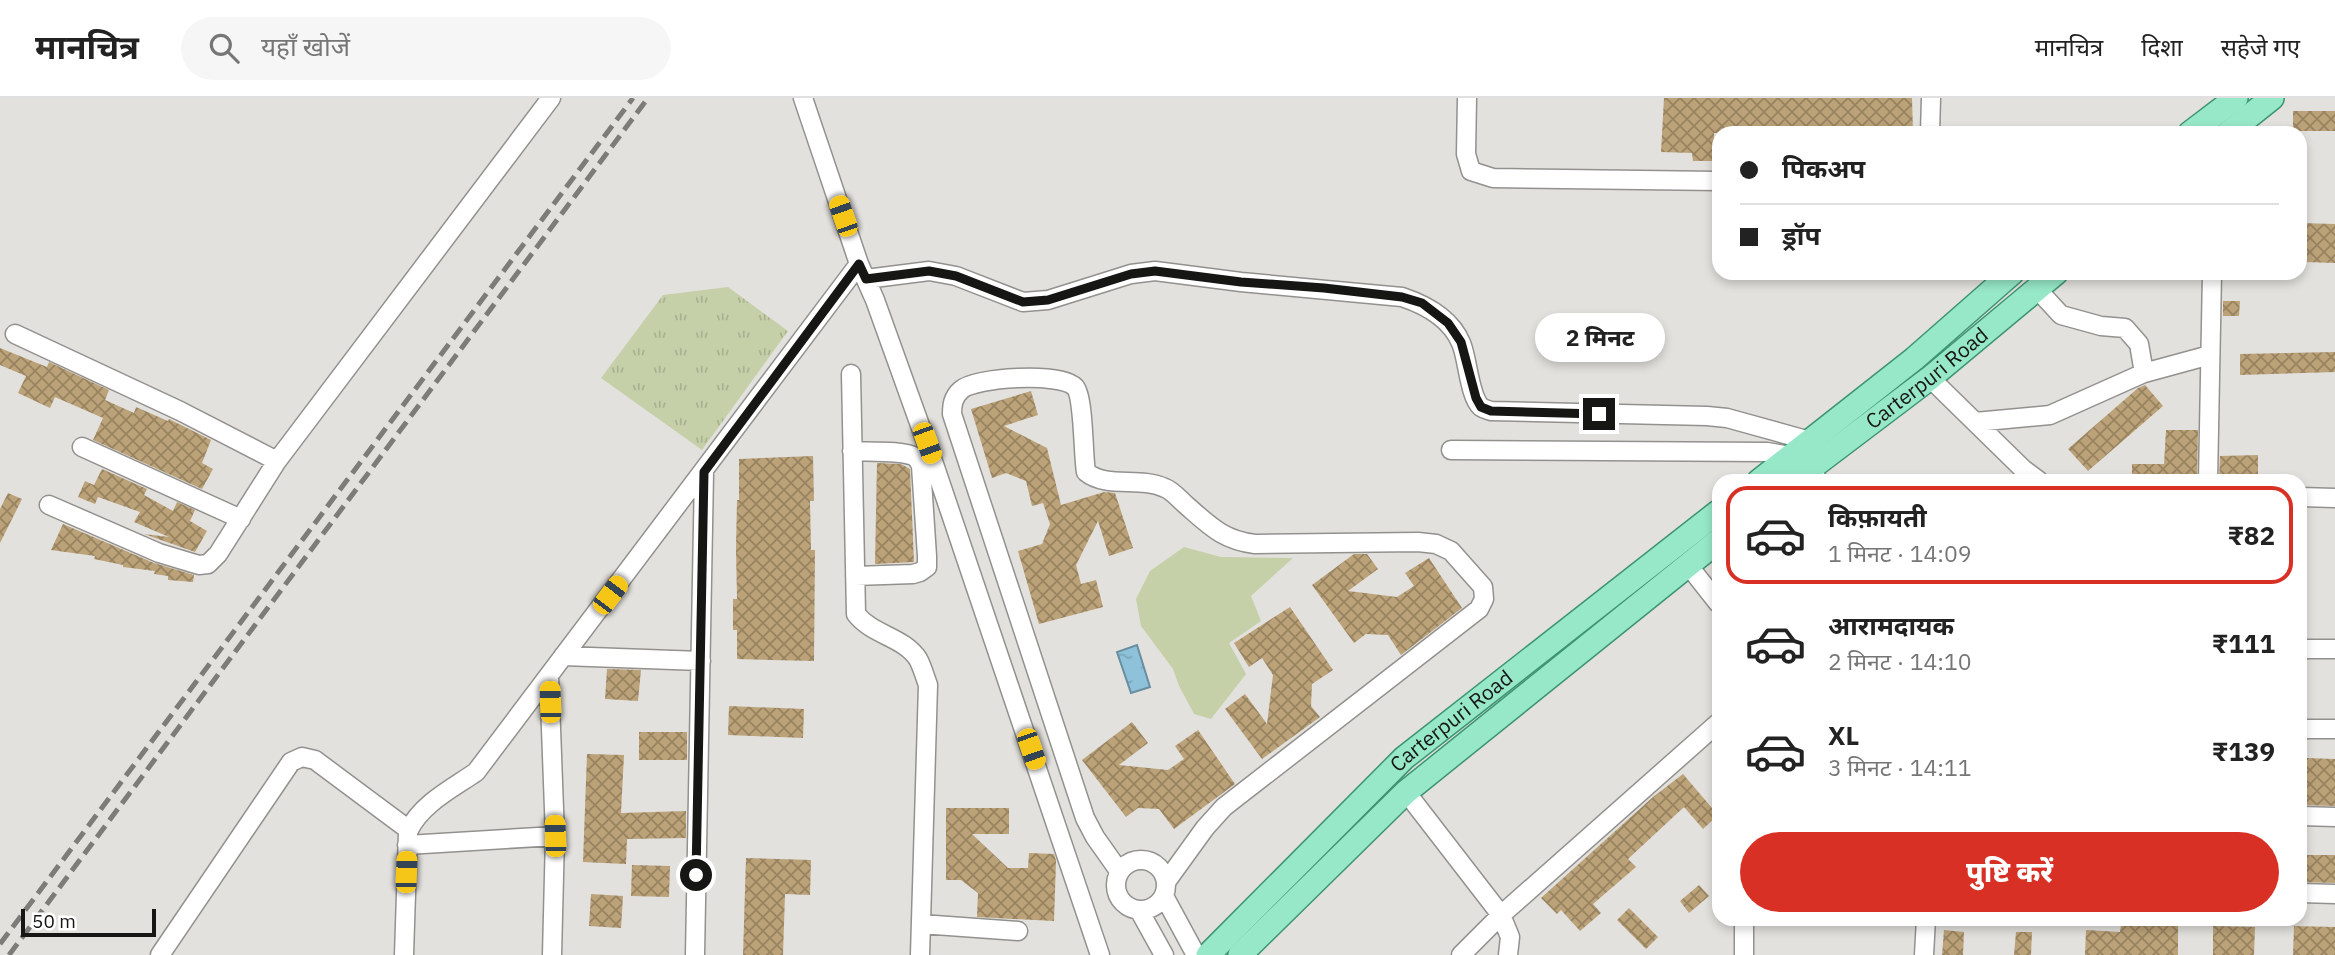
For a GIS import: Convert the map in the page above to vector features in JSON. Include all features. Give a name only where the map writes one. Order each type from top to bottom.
[{"type":"main road","points":[[2199,126],[2236,98]]},
{"type":"main road","points":[[2237,126],[2272,98]]},
{"type":"main road","name":"Carterpuri Road","points":[[1803,472],[1810,441],[1914,359],[2004,280]]},
{"type":"main road","name":"Carterpuri Road","points":[[1803,472],[1930,378],[2048,280]]},
{"type":"main road","name":"Carterpuri Road","points":[[1208,955],[1404,758],[1712,517]]},
{"type":"main road","name":"Carterpuri Road","points":[[1240,955],[1406,792],[1712,546]]},
{"type":"street","points":[[49,505],[159,553],[200,565],[208,564],[218,554],[277,461],[551,98]]},
{"type":"street","points":[[803,98],[863,271],[936,467],[1100,955]]},
{"type":"street","points":[[1467,98],[1466,154],[1471,171],[1493,177],[1712,181]]},
{"type":"street","points":[[1930,126],[1931,98]]},
{"type":"street","points":[[863,271],[929,271],[956,276],[1023,302],[1048,300],[1131,274],[1155,271],[1402,297],[1422,303],[1448,323],[1461,342],[1476,398],[1481,407],[1491,411],[1707,416],[1735,420],[1810,441]]},
{"type":"street","points":[[404,955],[408,837],[414,818],[476,772],[704,472],[863,271]]},
{"type":"street","points":[[2208,474],[2212,280]]},
{"type":"street","points":[[2037,289],[2060,315],[2101,326],[2125,328],[2139,344],[2144,373]]},
{"type":"street","points":[[15,334],[180,411],[277,461]]},
{"type":"street","points":[[1975,422],[2050,415],[2144,373],[2210,355]]},
{"type":"street","points":[[851,374],[856,614],[864,625],[902,645],[917,658],[928,685],[920,955]]},
{"type":"street","points":[[1119,871],[1085,818],[952,414],[951,403],[961,390],[973,384],[1041,376],[1064,380],[1077,389],[1080,401],[1086,472],[1095,479],[1151,482],[1168,489],[1220,535],[1238,542],[1255,544],[1436,544],[1451,551],[1483,587],[1484,599],[1479,609],[1224,807],[1205,828],[1165,889],[1154,906],[1139,910],[1125,905],[1117,893],[1116,878],[1119,871],[1131,861],[1146,860],[1160,868],[1165,889],[1196,955]]},
{"type":"street","points":[[1930,378],[2028,474]]},
{"type":"street","points":[[82,447],[241,519]]},
{"type":"street","points":[[1451,450],[1745,451],[1803,472]]},
{"type":"street","points":[[852,451],[913,455],[918,459],[921,466],[926,556],[926,567],[913,574],[855,576]]},
{"type":"street","points":[[695,955],[704,472]]},
{"type":"street","points":[[2307,498],[2335,498]]},
{"type":"street","points":[[1688,565],[1712,595]]},
{"type":"street","points":[[2307,649],[2335,649]]},
{"type":"street","points":[[563,656],[701,662]]},
{"type":"street","points":[[549,675],[555,836],[552,955]]},
{"type":"street","points":[[1461,955],[1501,915],[1712,728]]},
{"type":"street","points":[[2307,729],[2335,729]]},
{"type":"street","points":[[160,955],[291,762],[302,757],[315,760],[408,837],[555,836]]},
{"type":"street","points":[[1406,792],[1501,915],[1510,937],[1508,955]]},
{"type":"street","points":[[2307,816],[2335,817]]},
{"type":"street","points":[[2307,893],[2335,894]]},
{"type":"street","points":[[1139,910],[1164,955]]},
{"type":"street","points":[[921,924],[1018,931]]},
{"type":"street","points":[[1744,926],[1744,955]]},
{"type":"street","points":[[1924,955],[1926,926]]},
{"type":"green space","points":[[728,287],[788,331],[702,450],[601,378],[663,295]]},
{"type":"green space","points":[[1184,547],[1221,557],[1293,558],[1251,596],[1261,621],[1229,643],[1246,674],[1211,719],[1194,714],[1173,669],[1141,626],[1136,599],[1150,571]]},
{"type":"water","points":[[1137,645],[1150,687],[1131,693],[1117,652]]},
{"type":"building","points":[[1664,98],[1912,98],[1913,126],[1712,126],[1712,161],[1693,161],[1692,153],[1661,152]]},
{"type":"building","points":[[2293,111],[2335,111],[2335,131],[2307,131],[2307,126],[2293,126]]},
{"type":"building","points":[[2307,223],[2335,224],[2335,263],[2307,262]]},
{"type":"building","points":[[2223,301],[2240,301],[2239,316],[2223,316]]},
{"type":"building","points":[[0,348],[47,367],[49,362],[109,390],[105,400],[134,413],[136,407],[168,421],[169,419],[211,440],[202,463],[213,469],[202,489],[93,440],[103,418],[55,397],[50,408],[18,393],[26,376],[0,365]]},
{"type":"building","points":[[2335,352],[2335,372],[2240,375],[2240,354]]},
{"type":"building","points":[[2145,385],[2163,406],[2088,471],[2068,449],[2138,388]]},
{"type":"building","points":[[1031,391],[1038,415],[1004,426],[1047,448],[1061,505],[1104,492],[1115,493],[1133,548],[1109,556],[1098,521],[1076,565],[1081,584],[1096,580],[1103,607],[1039,624],[1018,551],[1042,544],[1050,524],[1043,503],[1032,506],[1026,481],[1006,473],[992,478],[971,409]]},
{"type":"building","points":[[2166,430],[2198,430],[2197,474],[2132,474],[2132,464],[2164,464]]},
{"type":"building","points":[[2258,455],[2258,474],[2219,474],[2220,456]]},
{"type":"building","points":[[813,456],[814,501],[810,501],[811,550],[815,550],[814,661],[737,659],[733,599],[737,599],[739,459]]},
{"type":"building","points":[[877,463],[901,464],[910,469],[914,562],[875,564]]},
{"type":"building","points":[[102,469],[147,489],[144,495],[173,511],[177,502],[195,510],[190,521],[207,531],[195,552],[144,534],[169,537],[134,522],[140,512],[98,497],[95,504],[78,497],[85,481],[94,485]]},
{"type":"building","points":[[8,493],[22,499],[0,543],[0,509]]},
{"type":"building","points":[[63,524],[154,563],[194,575],[193,582],[168,580],[168,576],[154,574],[155,571],[123,567],[94,559],[95,556],[51,550]]},
{"type":"building","points":[[1354,554],[1367,554],[1378,569],[1348,591],[1397,597],[1414,586],[1405,573],[1429,558],[1462,608],[1401,655],[1388,635],[1366,634],[1354,643],[1312,585]]},
{"type":"building","points":[[1290,607],[1333,670],[1312,684],[1311,706],[1320,717],[1262,759],[1225,709],[1245,694],[1267,724],[1273,675],[1262,658],[1249,667],[1234,643]]},
{"type":"building","points":[[607,669],[641,670],[638,701],[605,699]]},
{"type":"building","points":[[729,706],[804,709],[803,738],[728,735]]},
{"type":"building","points":[[1132,722],[1148,743],[1119,765],[1168,770],[1184,759],[1175,746],[1198,730],[1235,784],[1174,829],[1159,809],[1138,808],[1126,817],[1082,760]]},
{"type":"building","points":[[639,732],[687,732],[687,760],[639,760]]},
{"type":"building","points":[[587,754],[624,755],[621,813],[686,811],[686,838],[627,839],[626,864],[583,862]]},
{"type":"building","points":[[2307,758],[2335,759],[2335,806],[2307,805]]},
{"type":"building","points":[[1683,774],[1712,808],[1712,821],[1703,829],[1684,807],[1628,859],[1636,867],[1593,904],[1601,913],[1580,931],[1561,910],[1557,914],[1541,898],[1653,797]]},
{"type":"building","points":[[946,808],[1009,808],[1009,834],[972,834],[1008,868],[1028,868],[1029,853],[1054,854],[1054,921],[977,917],[978,893],[961,880],[946,880]]},
{"type":"building","points":[[2307,855],[2335,855],[2335,883],[2307,882]]},
{"type":"building","points":[[746,858],[811,860],[810,895],[785,894],[783,955],[743,955]]},
{"type":"building","points":[[632,865],[670,866],[669,897],[631,896]]},
{"type":"building","points":[[1699,885],[1709,896],[1689,913],[1680,901]]},
{"type":"building","points":[[591,894],[623,896],[621,928],[589,926]]},
{"type":"building","points":[[1629,908],[1658,937],[1646,949],[1617,920]]},
{"type":"building","points":[[2121,926],[2178,926],[2178,955],[2085,955],[2086,930],[2120,932]]},
{"type":"building","points":[[2213,926],[2255,927],[2254,955],[2213,955]]},
{"type":"building","points":[[2294,926],[2335,927],[2335,955],[2293,955]]},
{"type":"building","points":[[1944,930],[1964,932],[1963,955],[1942,955]]},
{"type":"building","points":[[2016,932],[2032,932],[2031,955],[2014,955]]},
{"type":"railway","points":[[0,944],[633,98]]},
{"type":"railway","points":[[9,955],[648,98]]},
{"type":"route","points":[[696,875],[704,472],[859,264],[866,279],[929,271],[956,276],[1023,302],[1048,300],[1131,274],[1155,271],[1402,297],[1422,303],[1448,323],[1461,342],[1476,398],[1481,407],[1491,411],[1599,414]]}]
